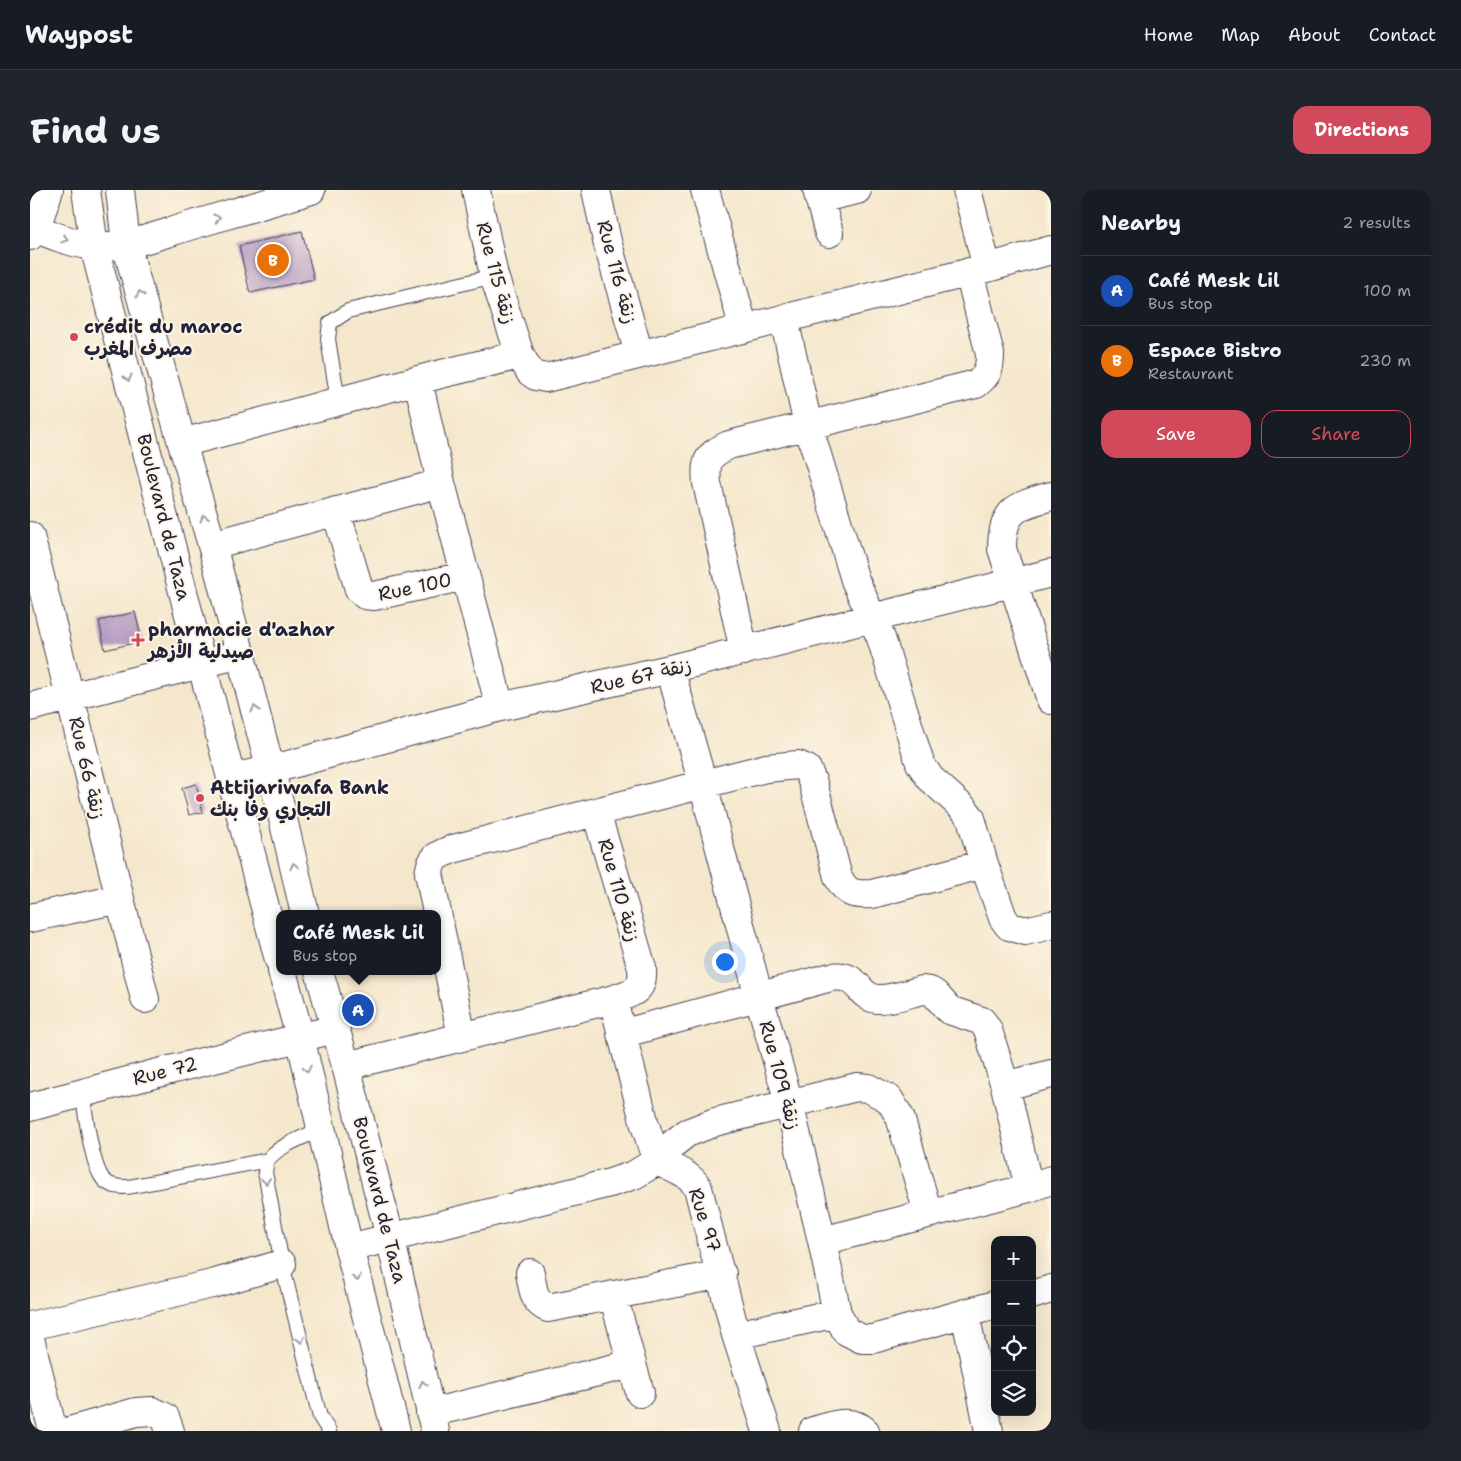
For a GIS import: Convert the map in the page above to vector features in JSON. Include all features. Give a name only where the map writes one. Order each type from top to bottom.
[{"type":"street","points":[[49,190],[32,230],[94,246],[126,244],[311,190]]},
{"type":"street","name":"Boulevard de Taza","points":[[86,190],[94,246],[276,949]]},
{"type":"street","name":"Boulevard de Taza","points":[[120,190],[126,244],[212,544],[304,910]]},
{"type":"street","name":"Rue 115 زنقة","points":[[476,190],[494,276],[520,355],[530,372],[536,376],[546,378],[1051,250]]},
{"type":"street","name":"Rue 116 زنقة","points":[[596,190],[607,241],[639,354]]},
{"type":"street","points":[[705,190],[744,328]]},
{"type":"street","points":[[829,233],[818,195],[857,190]]},
{"type":"street","points":[[744,651],[707,483],[706,468],[709,458],[716,451],[729,445],[961,389],[976,384],[985,377],[990,367],[990,354],[967,190]]},
{"type":"street","points":[[784,319],[808,425],[855,580],[881,638],[920,763],[930,778],[964,809],[971,818],[984,864],[1003,918],[1009,926],[1025,931],[1044,927]]},
{"type":"street","points":[[182,443],[418,380],[520,355]]},
{"type":"street","points":[[418,380],[441,483],[500,707]]},
{"type":"street","points":[[212,544],[441,483]]},
{"type":"street","points":[[1051,496],[1028,503],[1013,511],[1006,519],[1002,534],[1002,548],[1051,700]]},
{"type":"street","name":"Rue 100","points":[[336,511],[358,589],[365,595],[374,596],[466,576]]},
{"type":"street","name":"Rue 66 زنقة","points":[[30,536],[145,999]]},
{"type":"street","name":"Rue 67 زنقة","points":[[231,778],[270,770],[500,707],[670,670],[1051,573]]},
{"type":"street","points":[[30,707],[241,654]]},
{"type":"street","name":"Rue 109 زنقة","points":[[670,670],[789,1104],[837,1313],[846,1331],[862,1339],[873,1339],[991,1306]]},
{"type":"street","points":[[436,910],[429,873],[430,864],[436,856],[453,849],[702,784],[776,766],[798,764],[807,769],[813,783],[838,877],[845,890],[858,895],[872,894],[984,864]]},
{"type":"street","name":"Rue 110 زنقة","points":[[596,812],[642,968],[643,980],[638,989],[614,999]]},
{"type":"street","points":[[30,918],[120,900]]},
{"type":"street","points":[[441,933],[462,1037]]},
{"type":"street","points":[[283,975],[300,1037],[396,1431]]},
{"type":"street","name":"Boulevard de Taza","points":[[320,975],[346,1066],[390,1237],[432,1422]]},
{"type":"street","points":[[621,1034],[840,975],[852,979],[867,994],[877,999],[924,990],[930,991],[948,1010],[982,1021],[988,1030],[1005,1086],[1040,1184],[822,1241]]},
{"type":"street","points":[[346,1066],[614,999],[621,1034],[645,1125],[657,1160]]},
{"type":"street","name":"Rue 72","points":[[30,1107],[335,1029]]},
{"type":"street","points":[[1005,1086],[1051,1074]]},
{"type":"street","points":[[350,1248],[610,1183],[634,1175],[657,1160],[674,1143],[698,1127],[857,1087],[868,1088],[889,1099],[900,1118],[928,1213]]},
{"type":"street","name":"Rue 97","points":[[657,1160],[690,1177],[698,1188],[722,1274],[736,1335],[767,1431]]},
{"type":"street","points":[[30,1326],[212,1284],[282,1264]]},
{"type":"street","points":[[530,1273],[536,1300],[545,1307],[557,1307],[722,1274]]},
{"type":"street","points":[[1036,1294],[1051,1290]]},
{"type":"street","points":[[613,1295],[640,1393]]},
{"type":"street","points":[[736,1335],[837,1313]]},
{"type":"street","points":[[965,1313],[989,1431]]},
{"type":"street","points":[[30,1338],[53,1431]]},
{"type":"street","points":[[432,1422],[631,1364]]},
{"type":"street","points":[[70,1431],[136,1412],[152,1411],[165,1417],[170,1431]]},
{"type":"street","points":[[812,1431],[842,1423],[859,1426],[865,1431]]},
{"type":"lane","points":[[338,401],[328,339],[330,323],[348,311],[494,276]]},
{"type":"lane","points":[[82,1093],[93,1154],[98,1170],[104,1180],[116,1187],[128,1187],[268,1160],[286,1145],[321,1129]]},
{"type":"lane","points":[[268,1160],[265,1172],[267,1187],[274,1214],[282,1264],[320,1417],[329,1431]]},
{"type":"building","points":[[302,231],[314,279],[250,293],[239,246]]},
{"type":"building","points":[[135,612],[142,641],[105,650],[99,621]]},
{"type":"building","points":[[196,784],[203,812],[189,815],[182,788]]},
{"type":"place","name":"Espace Bistro","points":[[273,260]]},
{"type":"place","name":"crédit du maroc مصرف المغرب","points":[[74,337]]},
{"type":"place","name":"pharmacie d'azhar صيدلية الأزهر","points":[[138,640]]},
{"type":"place","name":"Attijariwafa Bank التجاري وفا بنك","points":[[200,798]]},
{"type":"place","name":"Café Mesk Lil","points":[[358,1010]]}]
